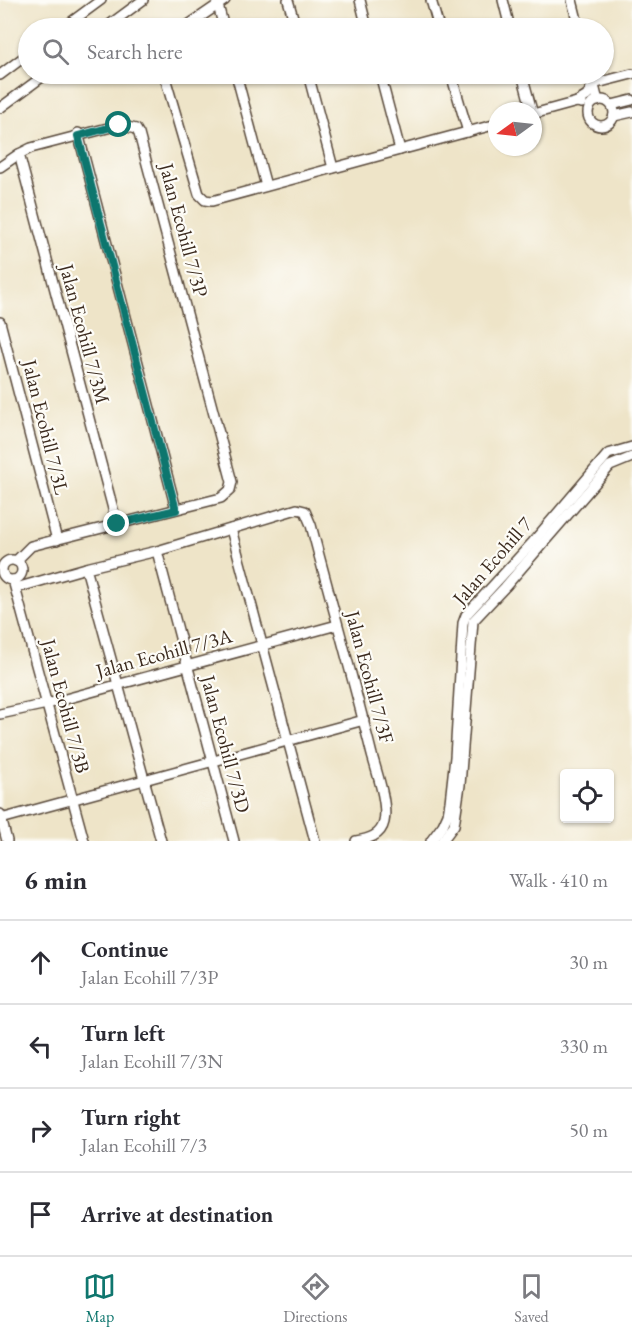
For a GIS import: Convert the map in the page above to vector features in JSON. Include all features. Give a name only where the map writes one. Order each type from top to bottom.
[{"type":"street","points":[[77,18],[101,0]]},
{"type":"street","points":[[119,18],[143,0]]},
{"type":"street","points":[[288,0],[293,18]]},
{"type":"street","points":[[360,0],[365,18]]},
{"type":"street","points":[[431,0],[436,18]]},
{"type":"street","points":[[503,0],[508,18]]},
{"type":"street","points":[[572,0],[576,18]]},
{"type":"street","points":[[199,18],[222,2],[223,18]]},
{"type":"street","points":[[0,75],[18,62]]},
{"type":"street","points":[[614,79],[632,74]]},
{"type":"street","points":[[0,108],[32,84]]},
{"type":"street","points":[[167,84],[199,194],[205,200],[212,201],[488,126]]},
{"type":"street","points":[[239,84],[266,186]]},
{"type":"street","points":[[311,84],[333,168]]},
{"type":"street","points":[[383,84],[400,150]]},
{"type":"street","points":[[454,84],[468,132]]},
{"type":"street","points":[[525,84],[529,102]]},
{"type":"street","points":[[542,110],[577,102],[587,96],[593,84]]},
{"type":"street","points":[[593,84],[598,100]]},
{"type":"street","points":[[598,100],[605,100],[612,105],[613,120],[606,125],[598,126],[589,118],[590,108],[598,100]]},
{"type":"street","points":[[612,105],[632,100]]},
{"type":"street","points":[[577,102],[590,108]]},
{"type":"street","points":[[614,116],[632,112]]},
{"type":"street","name":"Jalan Ecohill 7/3P","points":[[0,167],[31,148],[78,134],[119,125],[136,129],[139,134],[232,482],[230,490],[221,498],[176,510]]},
{"type":"street","points":[[9,582],[2,573],[6,561],[31,546],[176,510],[78,134]]},
{"type":"street","name":"Jalan Ecohill 7/3M","points":[[18,154],[117,524]]},
{"type":"street","name":"Jalan Ecohill 7/3L","points":[[0,322],[57,540]]},
{"type":"street","name":"Jalan Ecohill 7","points":[[431,841],[443,825],[450,802],[463,624],[466,615],[533,542],[608,454],[632,447]]},
{"type":"street","points":[[442,841],[454,825],[459,795],[473,621],[610,466],[632,457]]},
{"type":"street","name":"Jalan Ecohill 7/3F","points":[[231,529],[297,509],[305,511],[311,525],[364,720],[385,808],[384,823],[380,831],[371,838],[356,841]]},
{"type":"street","points":[[9,582],[86,568],[157,551],[231,529],[315,841]]},
{"type":"street","name":"Jalan Ecohill 7/3D","points":[[157,551],[234,841]]},
{"type":"street","points":[[6,561],[21,565],[22,571],[19,577],[9,582]]},
{"type":"street","points":[[86,568],[161,841]]},
{"type":"street","name":"Jalan Ecohill 7/3B","points":[[9,582],[47,704],[84,841]]},
{"type":"street","name":"Jalan Ecohill 7/3A","points":[[0,714],[47,704],[337,625]]},
{"type":"street","points":[[7,841],[1,817],[73,800],[364,720]]},
{"type":"route","points":[[117,524],[176,510],[78,136],[119,125]]}]
